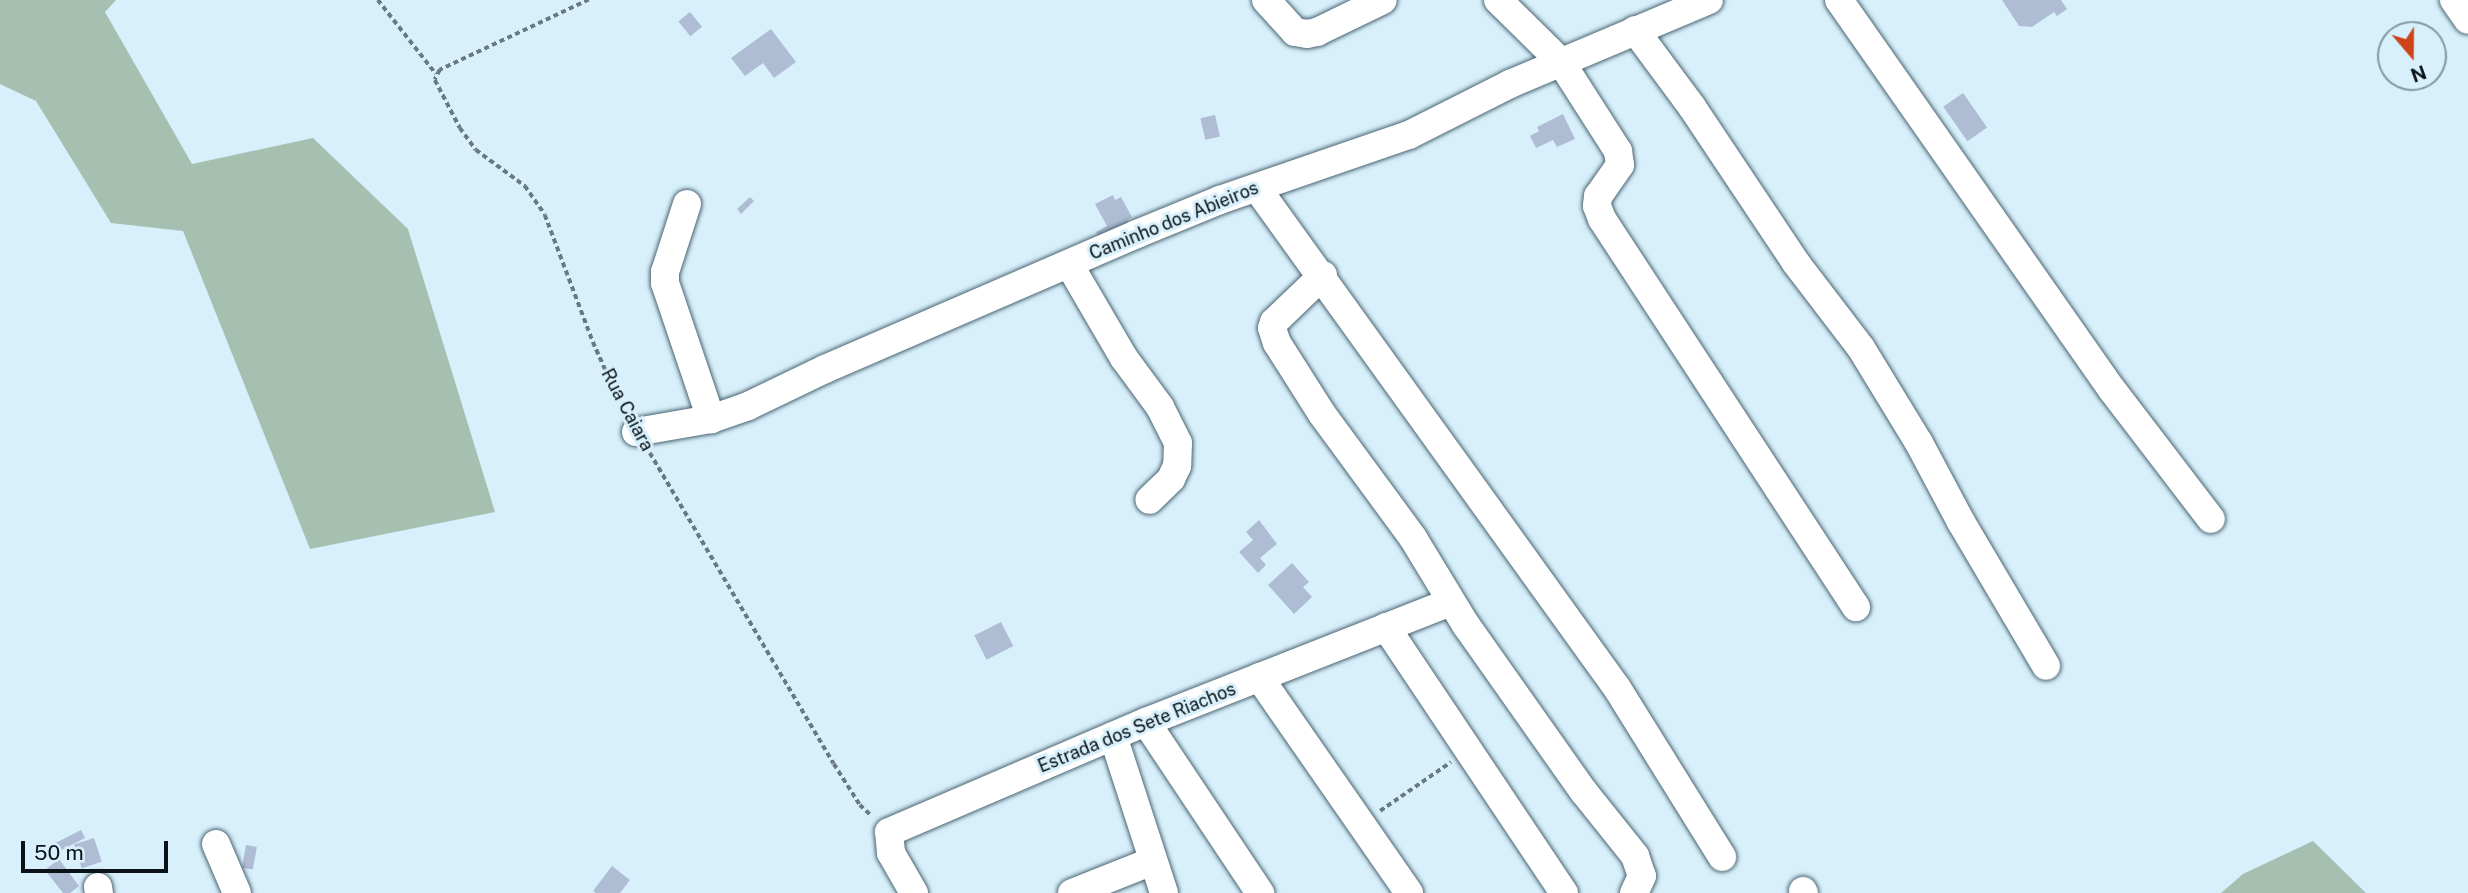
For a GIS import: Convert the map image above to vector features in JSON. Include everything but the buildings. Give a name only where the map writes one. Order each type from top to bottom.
[{"type":"street","points":[[1266,0],[1287,24],[1301,33],[1317,32],[1371,2]]},
{"type":"street","points":[[1498,0],[1562,62],[1621,157],[1618,168],[1598,196],[1597,206],[1602,219],[1856,607]]},
{"type":"street","name":"Caminho dos Abieiros","points":[[636,432],[711,419],[748,406],[825,369],[1069,264],[1257,188],[1409,135],[1510,84],[1635,30],[1669,7],[1709,0]]},
{"type":"street","points":[[1839,0],[2113,391],[2211,519]]},
{"type":"street","points":[[2454,0],[2468,20]]},
{"type":"street","points":[[1635,30],[1692,107],[1796,263],[1861,348],[1919,443],[1961,522],[2046,666]]},
{"type":"street","points":[[1257,188],[1323,275],[1435,439],[1616,688],[1722,857]]},
{"type":"street","points":[[687,204],[665,272],[665,284],[711,419]]},
{"type":"street","points":[[1069,264],[1124,358],[1160,407],[1178,443],[1177,466],[1171,479],[1149,500]]},
{"type":"street","points":[[1323,275],[1277,318],[1272,328],[1273,334],[1322,414],[1432,566],[1450,602],[1584,792],[1635,856],[1643,876],[1634,893]]},
{"type":"street","name":"Estrada dos Sete Riachos","points":[[889,832],[1146,722],[1450,602]]},
{"type":"street","points":[[1386,627],[1564,893]]},
{"type":"street","points":[[1259,677],[1409,893]]},
{"type":"street","points":[[1146,722],[1260,893]]},
{"type":"street","points":[[1113,736],[1164,893]]},
{"type":"street","points":[[889,832],[891,853],[914,893]]},
{"type":"street","points":[[216,844],[237,893]]},
{"type":"street","points":[[1072,893],[1153,861]]},
{"type":"path","name":"Rua Caiara","points":[[378,0],[436,74],[437,87],[476,149],[525,187],[545,215],[593,342],[624,412],[860,806],[889,832]]},
{"type":"path","points":[[436,74],[464,57],[589,0]]},
{"type":"path","points":[[1361,825],[1468,750]]},
{"type":"green space","points":[[0,0],[116,0],[105,12],[192,164],[313,138],[408,229],[495,512],[310,549],[183,231],[111,223],[36,101],[0,84]]},
{"type":"green space","points":[[2313,841],[2366,893],[2221,893],[2243,874]]}]
